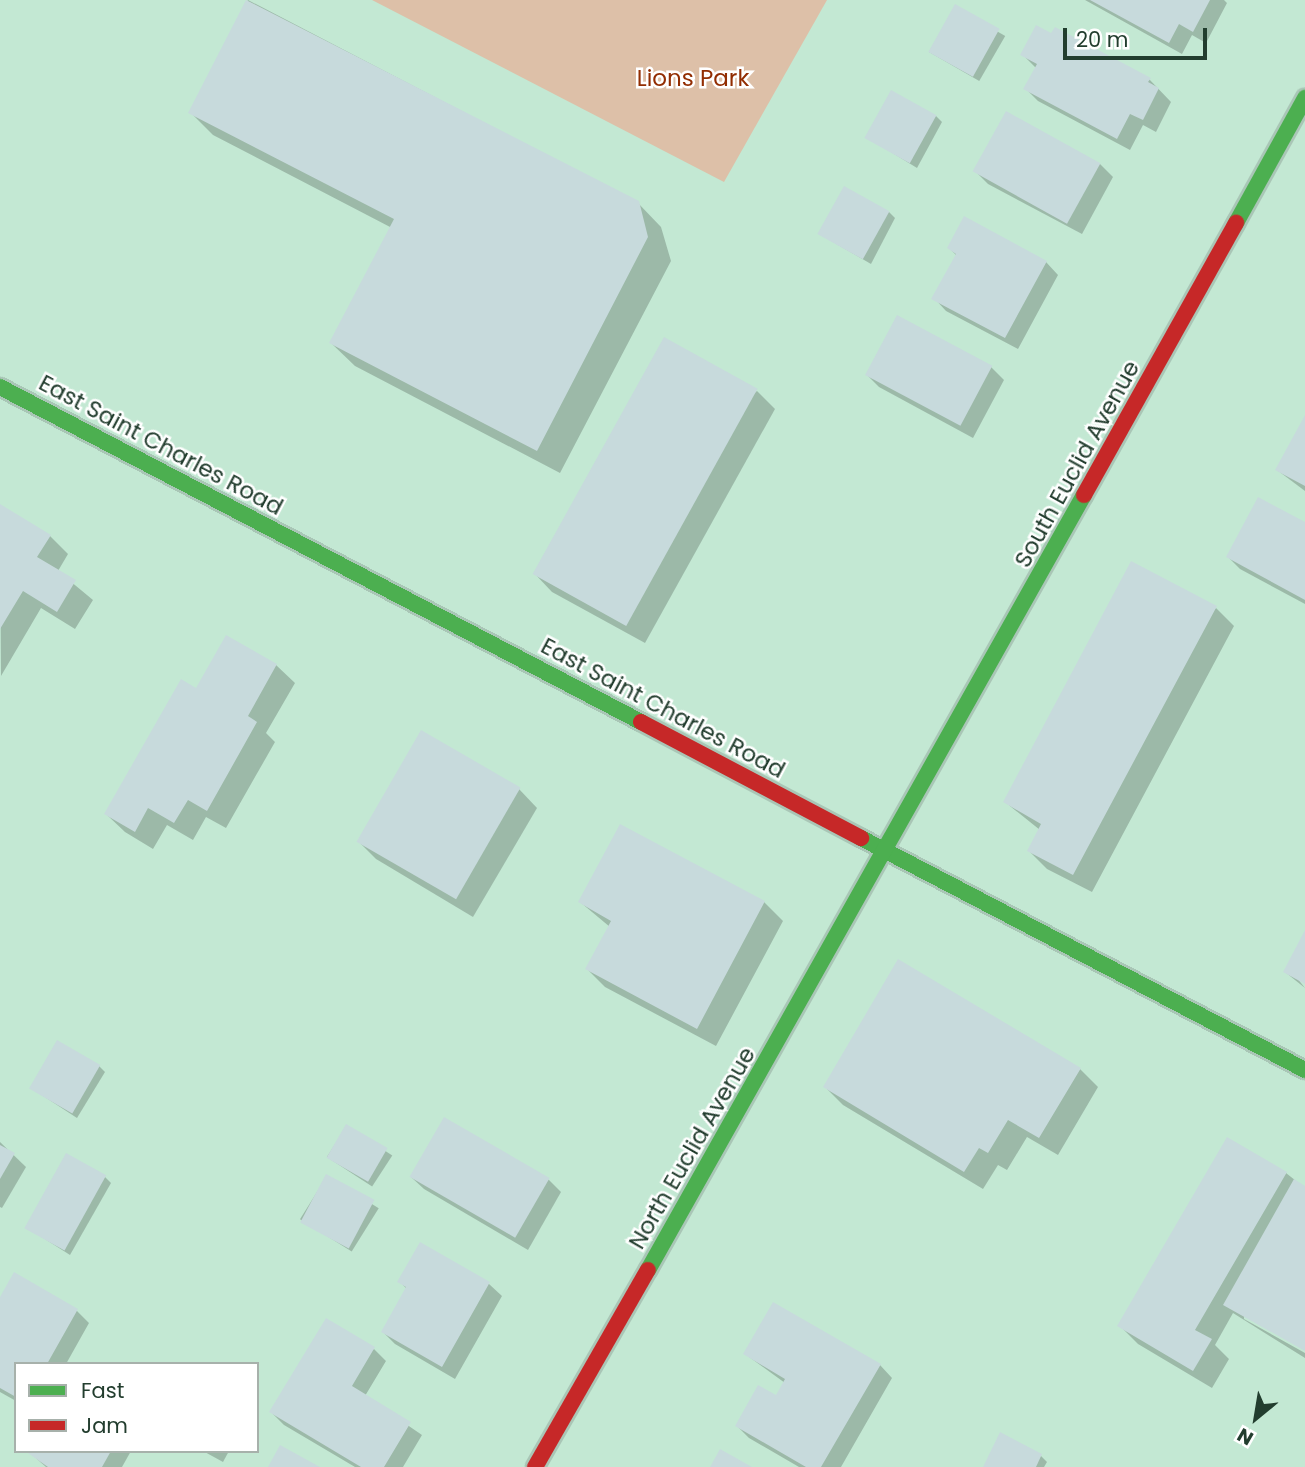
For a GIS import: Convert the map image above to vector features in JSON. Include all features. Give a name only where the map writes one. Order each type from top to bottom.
[{"type":"street","name":"South Euclid Avenue","points":[[887,851],[1305,98]]},
{"type":"street","name":"East Saint Charles Road","points":[[0,387],[1305,1070]]},
{"type":"street","name":"North Euclid Avenue","points":[[535,1467],[887,851]]},
{"type":"green space","name":"Lions Park","points":[[372,0],[827,0],[724,182]]},
{"type":"building","points":[[246,0],[639,201],[648,237],[537,451],[329,343],[394,219],[188,113]]},
{"type":"building","points":[[1090,0],[1210,0],[1193,32],[1179,24],[1169,43]]},
{"type":"building","points":[[955,4],[1000,29],[973,77],[928,52]]},
{"type":"building","points":[[1036,25],[1051,33],[1055,27],[1151,78],[1148,82],[1159,88],[1143,120],[1130,114],[1117,139],[1023,89],[1037,64],[1020,55]]},
{"type":"building","points":[[891,90],[936,115],[910,163],[864,138]]},
{"type":"building","points":[[1006,111],[1100,163],[1067,224],[973,171]]},
{"type":"building","points":[[844,186],[889,211],[863,259],[817,234]]},
{"type":"building","points":[[964,216],[1047,261],[1005,338],[931,299],[956,254],[947,248]]},
{"type":"building","points":[[897,315],[992,366],[960,426],[865,375]]},
{"type":"building","points":[[664,337],[758,389],[626,626],[533,574]]},
{"type":"building","points":[[1305,415],[1305,486],[1275,470]]},
{"type":"building","points":[[1258,497],[1305,522],[1305,600],[1226,557]]},
{"type":"building","points":[[0,504],[51,535],[37,557],[76,580],[57,612],[23,591],[0,629]]},
{"type":"building","points":[[1131,561],[1217,606],[1073,875],[1027,851],[1041,824],[1003,802]]},
{"type":"building","points":[[226,635],[277,664],[248,716],[257,722],[207,811],[188,800],[174,823],[148,808],[135,832],[104,814],[181,679],[196,688]]},
{"type":"building","points":[[421,730],[521,788],[456,899],[356,842]]},
{"type":"building","points":[[620,824],[765,901],[697,1029],[585,969],[611,921],[578,902]]},
{"type":"building","points":[[1305,930],[1305,984],[1283,972]]},
{"type":"building","points":[[898,959],[1081,1068],[1039,1138],[1008,1120],[988,1153],[979,1148],[964,1172],[823,1087]]},
{"type":"building","points":[[57,1040],[100,1065],[72,1113],[29,1088]]},
{"type":"building","points":[[444,1117],[550,1178],[515,1238],[410,1177]]},
{"type":"building","points":[[346,1124],[388,1148],[368,1182],[326,1158]]},
{"type":"building","points":[[1227,1137],[1287,1172],[1195,1330],[1212,1339],[1193,1371],[1117,1326]]},
{"type":"building","points":[[0,1145],[15,1153],[0,1179]]},
{"type":"building","points":[[66,1153],[106,1175],[65,1251],[24,1228]]},
{"type":"building","points":[[326,1174],[375,1200],[349,1248],[300,1223]]},
{"type":"building","points":[[1294,1179],[1305,1186],[1305,1351],[1223,1305]]},
{"type":"building","points":[[420,1242],[490,1282],[442,1367],[381,1332],[406,1287],[397,1282]]},
{"type":"building","points":[[14,1272],[78,1309],[48,1362],[14,1362],[14,1396],[0,1388],[0,1297]]},
{"type":"building","points":[[773,1302],[881,1364],[821,1467],[806,1467],[735,1426],[758,1385],[776,1395],[785,1379],[743,1354]]},
{"type":"building","points":[[326,1318],[375,1347],[352,1386],[411,1422],[384,1467],[361,1467],[269,1412]]},
{"type":"building","points":[[1000,1432],[1042,1454],[1036,1467],[983,1467]]},
{"type":"building","points":[[280,1445],[320,1467],[268,1467]]},
{"type":"building","points":[[720,1449],[752,1467],[710,1467]]},
{"type":"building","points":[[28,1453],[110,1453],[102,1467],[48,1467]]},
{"type":"traffic: fast","points":[[1236,223],[1305,98]]},
{"type":"traffic: fast","points":[[0,387],[641,722]]},
{"type":"traffic: fast","points":[[648,1270],[1084,495]]},
{"type":"traffic: fast","points":[[861,838],[1305,1070]]},
{"type":"traffic: jam","points":[[1084,495],[1236,223]]},
{"type":"traffic: jam","points":[[641,722],[861,838]]},
{"type":"traffic: jam","points":[[535,1467],[648,1270]]}]
